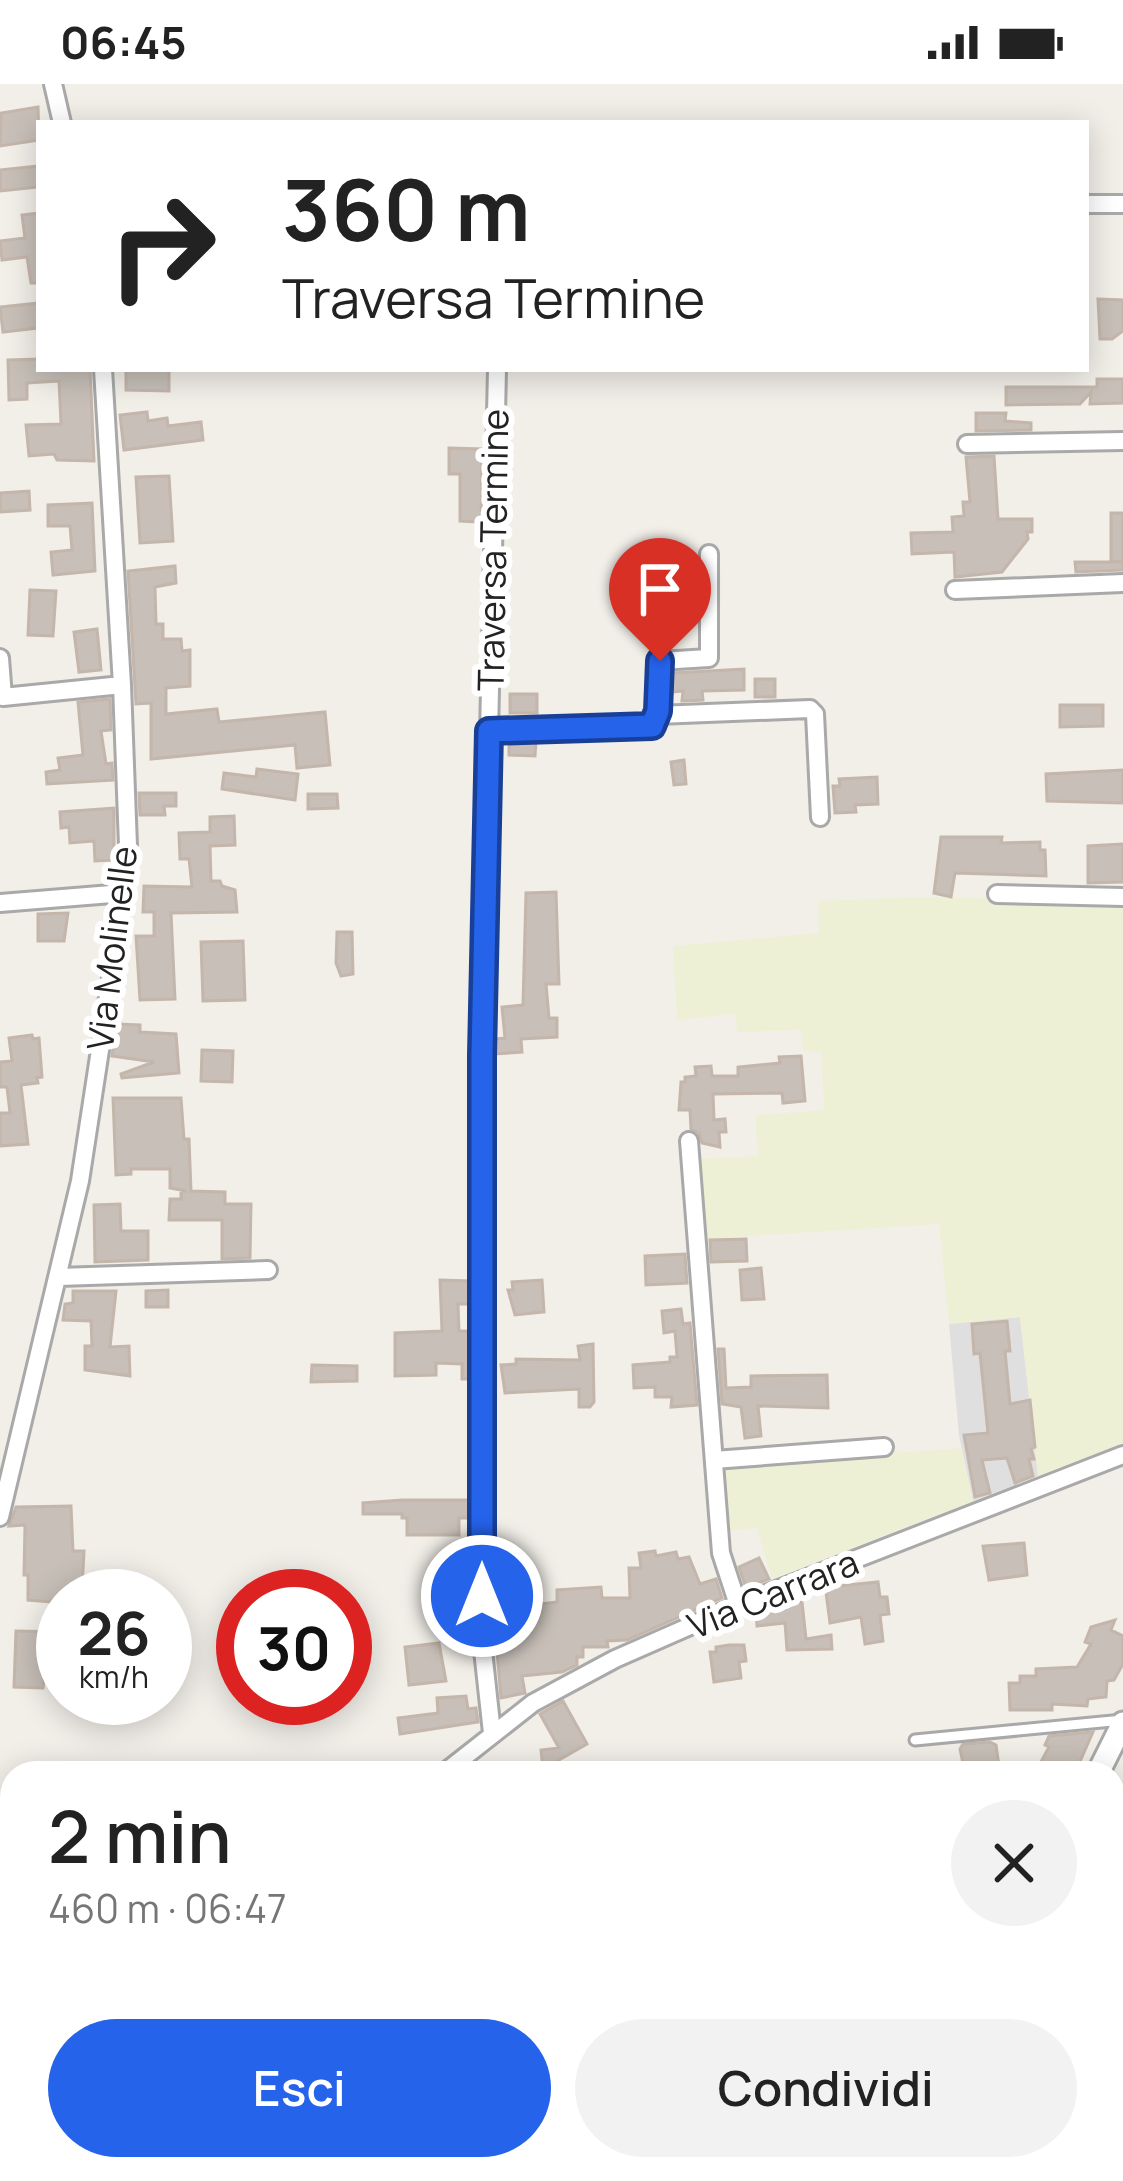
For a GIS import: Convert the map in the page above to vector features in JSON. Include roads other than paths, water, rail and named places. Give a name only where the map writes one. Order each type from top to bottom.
[{"type":"street","points":[[53,84],[61,120]]},
{"type":"street","points":[[1089,204],[1123,204]]},
{"type":"street","name":"Via Molinelle","points":[[0,1517],[80,1181],[124,893],[128,845],[122,685],[103,372]]},
{"type":"street","name":"Traversa Termine","points":[[492,1733],[482,1641],[482,1055],[497,372]]},
{"type":"street","points":[[968,444],[1123,441]]},
{"type":"street","points":[[657,715],[660,661],[709,658],[710,554]]},
{"type":"street","points":[[955,590],[1123,583]]},
{"type":"street","points":[[0,658],[3,697],[122,685]]},
{"type":"street","name":"Traversa Termine","points":[[489,731],[652,726],[657,715],[810,709],[815,715],[820,818]]},
{"type":"street","points":[[0,903],[124,893]]},
{"type":"street","points":[[997,894],[1123,897]]},
{"type":"street","points":[[689,1141],[721,1553],[739,1605]]},
{"type":"street","points":[[59,1277],[268,1270]]},
{"type":"street","points":[[714,1460],[884,1447]]},
{"type":"street","name":"Via Carrara","points":[[458,1761],[533,1703],[615,1660],[739,1605],[1123,1455]]},
{"type":"street","points":[[1110,1761],[1123,1721]]},
{"type":"lane","points":[[915,1740],[1123,1721]]}]
